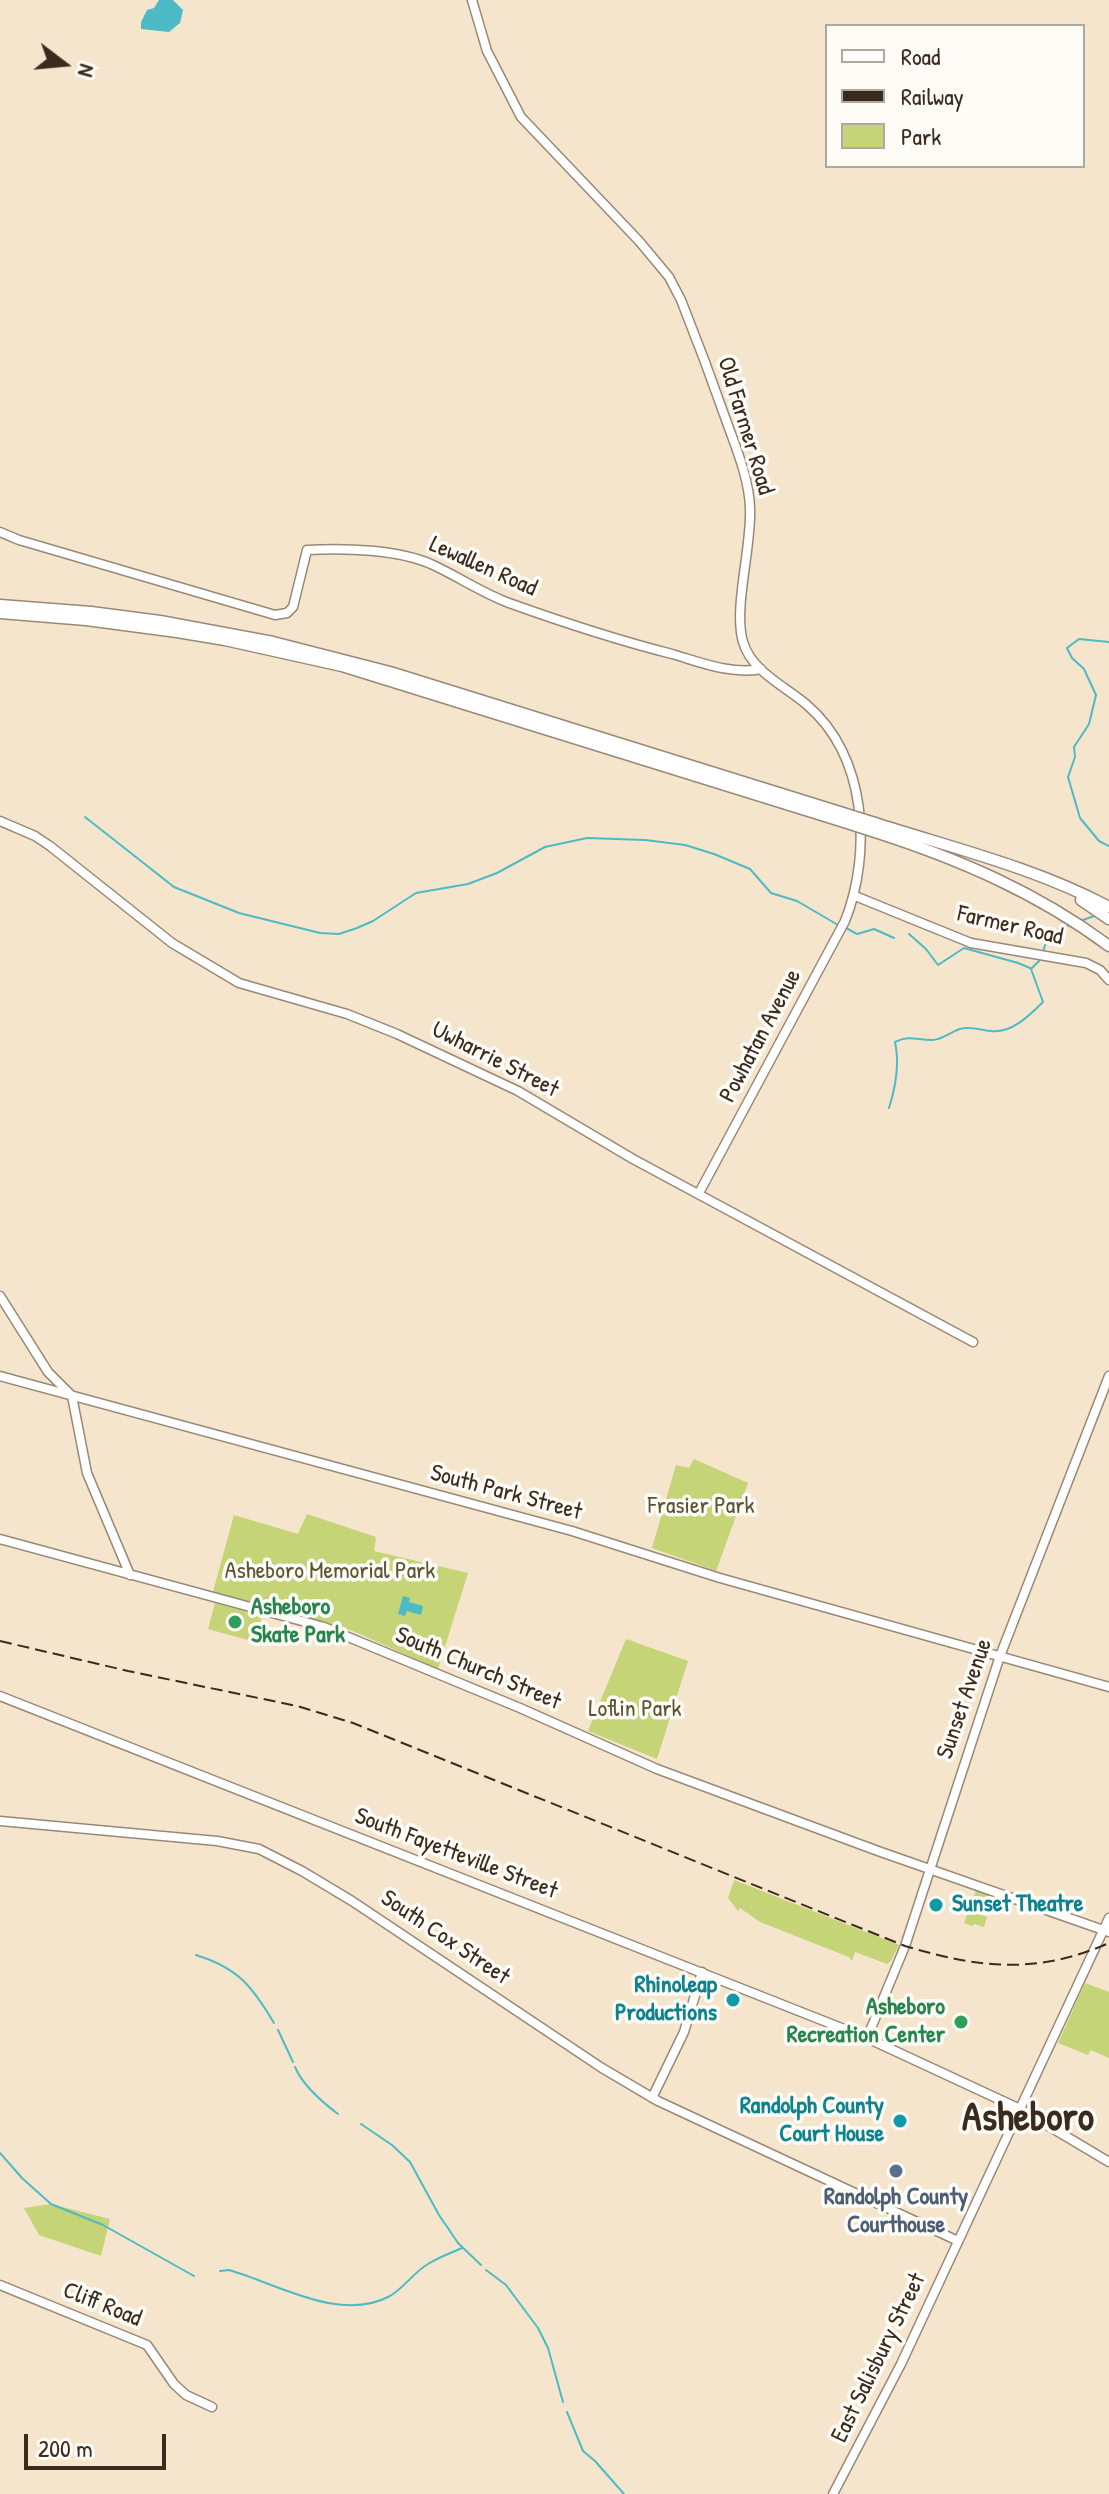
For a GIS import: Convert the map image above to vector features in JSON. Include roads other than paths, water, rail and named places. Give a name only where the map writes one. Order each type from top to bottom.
[{"type":"highway","points":[[1,609],[225,640],[342,666],[844,818]]},
{"type":"highway","points":[[1,609],[91,612],[160,621],[303,649],[417,680],[875,828],[1027,872],[1109,907]]},
{"type":"highway","points":[[875,828],[968,865],[1109,939]]},
{"type":"highway","points":[[1027,872],[1109,919]]},
{"type":"highway","points":[[1047,904],[1109,946]]},
{"type":"street","name":"Old Farmer Road","points":[[472,0],[487,51],[521,117],[649,252],[669,277],[681,300],[737,451],[749,497],[741,624],[743,641],[761,669],[817,714],[848,769],[859,809],[861,835],[860,871],[855,896]]},
{"type":"street","name":"Lewallen Road","points":[[0,532],[275,615],[287,613],[293,607],[307,550],[400,555],[432,564],[480,592],[509,603],[651,649],[732,670],[746,672],[761,669]]},
{"type":"street","name":"Uwharrie Street","points":[[0,821],[50,846],[172,943],[239,983],[347,1014],[518,1091],[582,1127],[607,1145],[973,1342]]},
{"type":"street","name":"Farmer Road","points":[[855,896],[971,943],[1094,966],[1109,980]]},
{"type":"street","name":"Powhatan Avenue","points":[[699,1193],[836,938],[855,896]]},
{"type":"street","points":[[0,1296],[48,1372],[72,1396],[87,1473],[130,1575]]},
{"type":"street","name":"South Park Street","points":[[0,1376],[572,1531],[720,1578],[1109,1687]]},
{"type":"street","name":"Sunset Avenue","points":[[867,2038],[905,1946],[1000,1656],[1109,1376]]},
{"type":"street","name":"South Church Street","points":[[0,1539],[324,1627],[657,1769],[1106,1931]]},
{"type":"street","name":"South Fayetteville Street","points":[[0,1696],[867,2038],[1020,2109],[1109,2162]]},
{"type":"street","name":"South Cox Street","points":[[0,1821],[217,1841],[259,1849],[352,1901],[652,2098],[958,2241]]},
{"type":"street","name":"East Salisbury Street","points":[[833,2494],[901,2364],[1106,1931],[1109,1918]]},
{"type":"street","points":[[652,2098],[684,2032],[702,1972]]},
{"type":"street","name":"Cliff Road","points":[[0,2285],[147,2345],[174,2384],[186,2395],[212,2407]]},
{"type":"water","points":[[159,0],[173,0],[183,10],[180,23],[169,32],[141,29],[147,10],[154,8]]},
{"type":"water","points":[[403,1596],[410,1598],[409,1602],[423,1606],[421,1615],[407,1611],[405,1616],[398,1614]]},
{"type":"waterway","points":[[1109,642],[1079,639],[1067,648],[1072,658],[1084,669],[1096,695],[1089,724],[1074,747],[1075,757],[1068,777],[1080,818],[1099,841],[1109,846]]},
{"type":"waterway","points":[[85,817],[174,887],[239,913],[320,933],[339,934],[357,928],[416,893],[468,884],[497,873],[545,847],[587,838],[685,845],[714,854],[750,869],[771,893],[797,901],[838,925]]},
{"type":"waterway","points":[[1080,921],[1097,915]]},
{"type":"waterway","points":[[1043,952],[1052,934],[1071,925]]},
{"type":"waterway","points":[[846,928],[857,934],[874,929],[894,938]]},
{"type":"waterway","points":[[909,934],[938,965],[964,948],[1030,968]]},
{"type":"waterway","points":[[889,1108],[896,1075],[895,1042],[909,1038],[935,1040],[964,1028],[998,1031],[1012,1027],[1043,1002],[1031,969],[1042,958]]},
{"type":"waterway","points":[[196,1955],[233,1972],[251,1989],[274,2023]]},
{"type":"waterway","points":[[278,2030],[293,2062]]},
{"type":"waterway","points":[[295,2067],[308,2087],[338,2114]]},
{"type":"waterway","points":[[361,2124],[392,2145],[410,2162],[458,2243],[481,2265]]},
{"type":"waterway","points":[[0,2153],[51,2204],[103,2225],[194,2276]]},
{"type":"waterway","points":[[220,2271],[229,2270],[309,2298],[351,2305],[371,2303],[390,2296],[423,2267],[462,2248]]},
{"type":"waterway","points":[[486,2270],[506,2285],[538,2328],[548,2348],[563,2402]]},
{"type":"waterway","points":[[567,2412],[583,2451],[624,2494]]},
{"type":"railway","points":[[0,1641],[297,1706],[353,1723],[905,1946],[932,1954],[983,1963],[1032,1964],[1057,1960],[1109,1943]]},
{"type":"place","name":"Asheboro Skate Park","points":[[235,1622]]},
{"type":"place","name":"Sunset Theatre","points":[[936,1905]]},
{"type":"place","name":"Rhinoleap Productions","points":[[733,2000]]},
{"type":"place","name":"Asheboro Recreation Center","points":[[961,2022]]},
{"type":"place","name":"Randolph County Court House","points":[[900,2121]]},
{"type":"place","name":"Randolph County Courthouse","points":[[896,2171]]},
{"type":"district","name":"Asheboro","points":[[1028,2119]]},
{"type":"park label","name":"Frasier Park","points":[[701,1507]]},
{"type":"park label","name":"Asheboro Memorial Park","points":[[330,1572]]},
{"type":"park label","name":"Loflin Park","points":[[635,1710]]}]
